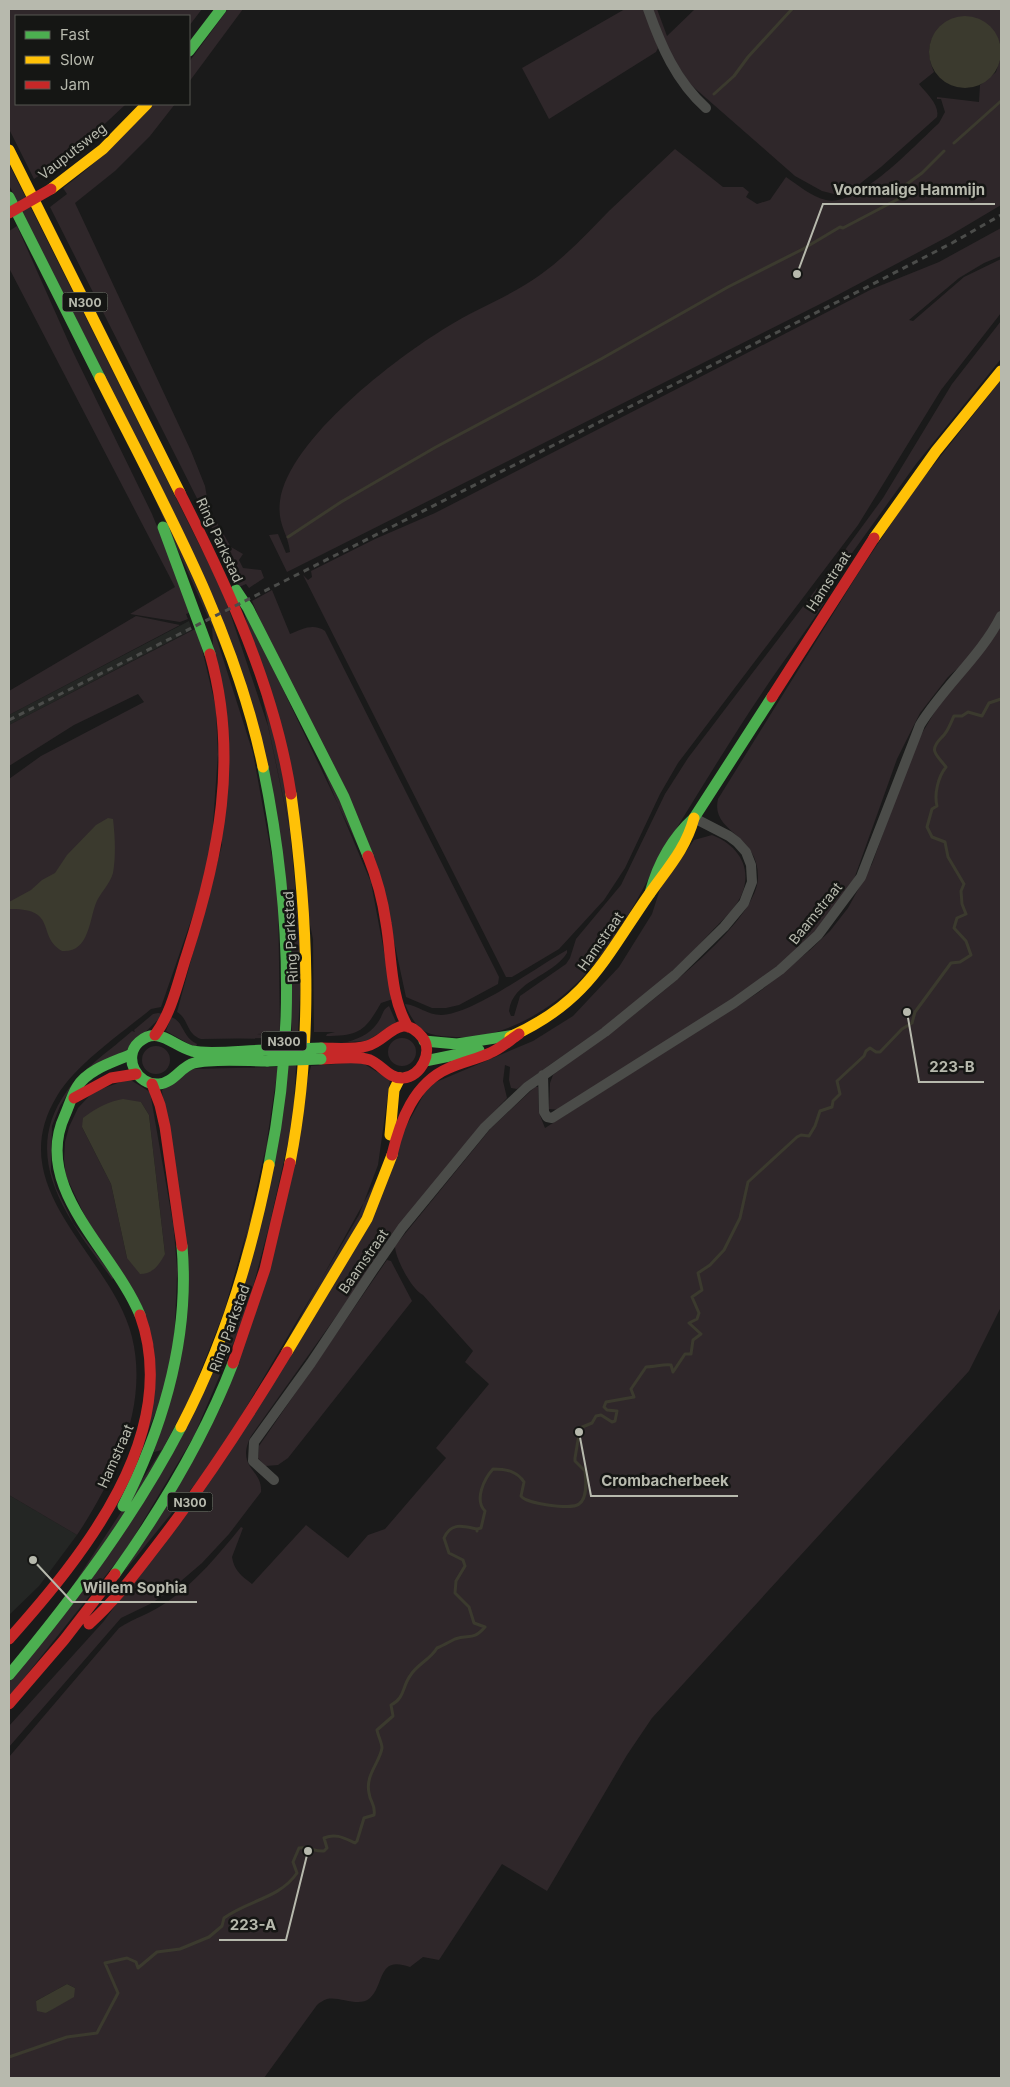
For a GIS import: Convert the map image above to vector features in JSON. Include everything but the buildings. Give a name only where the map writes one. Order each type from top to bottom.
[{"type":"main road","points":[[190,50],[221,9]]},
{"type":"main road","name":"Vauputsweg","points":[[9,213],[50,189],[104,149],[146,105]]},
{"type":"main road","name":"Ring Parkstad","points":[[9,150],[200,532],[224,583],[256,665],[290,788],[304,889],[307,942],[305,1057],[297,1131],[274,1239],[250,1319],[204,1429],[170,1492],[131,1553],[54,1654],[9,1704]]},
{"type":"main road","name":"Ring Parkstad","points":[[9,197],[192,562],[216,617],[243,692],[260,750],[272,811],[282,889],[287,969],[279,1113],[256,1227],[230,1314],[210,1367],[175,1438],[145,1492],[112,1544],[73,1597],[9,1675]]},
{"type":"main road","name":"Hamstraat","points":[[400,1078],[413,1074],[425,1061],[482,1049],[519,1034],[565,1006],[597,974],[650,893],[656,870],[681,829],[694,818],[881,527],[936,451],[1001,370]]},
{"type":"main road","name":"N300","points":[[142,464],[169,543],[204,631],[219,692],[225,753],[222,825],[214,866],[168,1012],[163,1024],[155,1035]]},
{"type":"main road","name":"N300","points":[[200,532],[248,608],[357,828],[378,886],[398,1001],[401,1015],[408,1027]]},
{"type":"main road","points":[[321,1054],[368,1046],[393,1027],[408,1027],[424,1041],[427,1050],[425,1061]]},
{"type":"main road","name":"N300","points":[[54,1654],[103,1612],[122,1590],[180,1516],[219,1462],[367,1219],[390,1164],[399,1126],[409,1105],[420,1090],[448,1068],[491,1053],[519,1034]]},
{"type":"main road","name":"Hamstraat","points":[[424,1041],[442,1044],[460,1043],[519,1034]]},
{"type":"main road","points":[[155,1035],[164,1036],[184,1049],[193,1051],[267,1055],[321,1054],[369,1060],[391,1075],[400,1078]]},
{"type":"main road","name":"Hamstraat","points":[[9,1639],[60,1580],[108,1506],[138,1445],[151,1395],[150,1355],[138,1311],[118,1273],[75,1212],[58,1172],[56,1161],[57,1135],[65,1112],[74,1098],[77,1088],[87,1077],[132,1054],[140,1040],[155,1035]]},
{"type":"main road","points":[[132,1054],[131,1063],[136,1074],[144,1082],[152,1084],[168,1081],[186,1065],[196,1062],[267,1055]]},
{"type":"main road","points":[[74,1098],[108,1078],[118,1075],[136,1074]]},
{"type":"main road","name":"N300","points":[[390,1164],[392,1104],[394,1090],[400,1078]]},
{"type":"main road","name":"N300","points":[[73,1597],[148,1457],[163,1414],[177,1360],[183,1308],[182,1251],[165,1131],[159,1099],[152,1084]]},
{"type":"street","points":[[648,9],[668,59],[694,97],[706,108]]},
{"type":"street","name":"Baamstraat","points":[[544,1075],[544,1112],[547,1117],[552,1118],[734,1003],[799,955],[830,921],[860,878],[871,845],[920,725],[934,703],[985,643],[1001,616]]},
{"type":"street","name":"Baamstraat","points":[[274,1480],[253,1461],[254,1442],[311,1363],[402,1228],[485,1127],[513,1099],[605,1032],[674,975],[724,926],[744,903],[752,882],[746,852],[729,836],[694,818]]},
{"type":"shaded area","points":[[9,9],[202,9],[190,25],[190,15],[15,15],[15,105],[125,105],[78,149],[34,179],[9,129]]},
{"type":"shaded area","points":[[228,9],[243,9],[190,81],[190,61]]},
{"type":"shaded area","points":[[625,9],[645,9],[658,48],[656,52],[549,119],[522,68]]},
{"type":"shaded area","points":[[652,9],[657,9],[667,36],[695,9],[1001,9],[1001,48],[994,33],[983,24],[969,20],[954,21],[942,27],[933,38],[929,53],[934,72],[919,84],[934,104],[937,117],[852,190],[838,195],[822,191],[795,176],[690,84],[670,54]]},
{"type":"shaded area","points":[[972,16],[991,26],[999,38],[1001,52],[999,66],[991,78],[979,86],[958,88],[939,78],[931,66],[929,45],[939,26],[951,18]]},
{"type":"shaded area","points":[[1001,56],[1001,100],[954,142],[1001,102],[1001,205],[949,236],[830,299],[287,572],[269,535],[278,534],[286,553],[290,552],[281,522],[280,501],[288,477],[303,452],[323,427],[374,379],[426,341],[458,320],[529,282],[558,261],[675,149],[723,187],[743,187],[749,192],[746,197],[757,204],[770,200],[786,177],[816,196],[826,200],[839,200],[854,194],[886,172],[939,123],[945,112],[941,99],[937,99],[937,97],[979,102],[980,85],[996,72]]},
{"type":"shaded area","points":[[153,105],[174,105],[150,136],[115,171],[75,203],[191,451],[205,486],[209,509],[231,547],[243,554],[239,560],[243,568],[261,570],[264,578],[249,588],[246,584],[239,587],[215,534],[50,207],[67,194],[63,188],[87,169]]},
{"type":"shaded area","points":[[9,164],[223,592],[268,726],[290,831],[302,959],[293,1121],[253,1297],[194,1436],[126,1550],[9,1697],[9,1683],[216,1367],[292,1032],[261,735],[61,290],[9,185]]},
{"type":"shaded area","points":[[17,226],[73,352],[152,514],[192,612],[186,614],[188,619],[180,622],[130,614],[175,587],[9,268],[9,231]]},
{"type":"shaded area","points":[[1001,228],[1001,256],[984,263],[959,278],[909,320],[913,321],[964,277],[1001,259],[1001,313],[941,390],[858,525],[678,763],[660,794],[625,868],[604,900],[559,949],[512,977],[506,977],[303,575],[308,580],[312,577],[311,571],[375,539],[435,513],[872,289],[939,262]]},
{"type":"shaded area","points":[[1001,321],[1001,359],[916,464],[827,588],[823,580],[883,498],[952,384]]},
{"type":"shaded area","points":[[1001,380],[1001,611],[994,625],[972,655],[948,677],[920,713],[897,759],[853,882],[806,943],[761,981],[562,1110],[549,1109],[550,1083],[553,1075],[637,1012],[704,956],[731,927],[750,901],[758,878],[756,863],[751,851],[744,842],[721,819],[717,810],[718,799],[859,572],[913,491]]},
{"type":"shaded area","points":[[817,588],[823,593],[819,600],[824,603],[771,679],[722,755],[669,841],[623,924],[596,963],[554,1003],[539,1013],[507,1028],[473,1036],[456,1037],[430,1034],[418,1026],[405,1004],[436,1015],[454,1013],[470,1007],[505,988],[567,950],[567,953],[552,968],[525,985],[518,992],[512,1001],[509,1011],[511,1016],[514,1016],[520,996],[566,964],[576,939],[621,885],[665,794],[688,758]]},
{"type":"shaded area","points":[[272,590],[290,634],[312,627],[325,631],[499,977],[498,984],[459,1005],[446,1008],[432,1008],[406,997],[392,932],[252,601]]},
{"type":"shaded area","points":[[243,606],[368,867],[393,999],[381,1003],[370,1020],[360,1030],[346,1035],[326,1036],[335,1032],[314,1032],[313,939]]},
{"type":"shaded area","points":[[136,616],[180,625],[9,715],[9,691]]},
{"type":"shaded area","points":[[189,621],[192,630],[9,725],[9,715]]},
{"type":"shaded area","points":[[1001,623],[1001,1307],[969,1371],[652,1718],[627,1755],[547,1891],[502,1864],[439,1960],[423,1957],[410,1967],[399,1964],[392,1965],[383,1973],[375,1992],[366,2001],[355,2002],[327,1999],[320,2002],[264,2078],[9,2078],[9,1757],[119,1628],[161,1606],[188,1586],[241,1527],[243,1528],[232,1557],[237,1570],[252,1584],[306,1525],[348,1558],[368,1535],[385,1529],[446,1458],[436,1448],[489,1384],[465,1362],[473,1351],[409,1280],[398,1258],[395,1246],[491,1128],[535,1087],[538,1087],[539,1113],[545,1128],[759,992],[830,931],[848,908],[872,864],[915,745],[940,703]],"holes":[[[67,1984],[75,1988],[61,2003],[46,2013],[36,2001]]]},
{"type":"shaded area","points":[[212,624],[253,753],[278,890],[280,1033],[257,1034],[265,1035],[265,1038],[201,1039],[193,1034],[184,1018],[177,1012],[222,845]]},
{"type":"shaded area","points":[[197,628],[220,725],[210,866],[161,1007],[151,1009],[76,1072],[57,1096],[43,1130],[42,1162],[50,1192],[66,1221],[121,1307],[132,1337],[136,1363],[136,1389],[132,1415],[125,1440],[104,1490],[77,1535],[9,1495],[9,779],[41,756],[144,702],[138,694],[74,725],[9,766],[9,725]]},
{"type":"shaded area","points":[[108,818],[113,819],[114,826],[115,853],[113,873],[96,903],[83,941],[78,947],[62,951],[54,945],[41,918],[35,913],[25,910],[9,909],[9,902],[31,890],[42,880],[55,873],[67,855],[96,825]]},
{"type":"shaded area","points":[[712,835],[728,844],[739,856],[743,864],[745,881],[743,891],[734,908],[689,955],[640,999],[603,1028],[517,1089],[511,1088],[509,1080],[510,1067],[505,1065],[503,1081],[507,1098],[474,1133],[342,1308],[251,1436],[246,1455],[258,1478],[261,1492],[229,1534],[202,1563],[167,1593],[150,1604],[121,1618],[9,1747],[9,1726],[104,1621],[221,1460],[429,1085],[533,1041],[573,1016],[619,967],[652,914],[660,889],[694,840]]},
{"type":"shaded area","points":[[389,1006],[396,1022],[367,1041],[347,1042],[370,1031],[377,1024],[384,1010]]},
{"type":"shaded area","points":[[153,1014],[164,1014],[128,1049],[70,1090],[60,1106],[52,1126],[51,1171],[56,1188],[73,1223],[56,1190],[49,1166],[47,1141],[53,1116],[67,1091],[89,1067],[132,1031],[135,1032],[134,1030]]},
{"type":"shaded area","points":[[171,1017],[178,1022],[188,1037],[197,1044],[196,1048],[166,1031]]},
{"type":"shaded area","points":[[402,1038],[412,1042],[416,1052],[412,1062],[402,1066],[392,1062],[388,1052],[392,1042]]},
{"type":"shaded area","points":[[156,1046],[166,1050],[170,1060],[166,1070],[156,1074],[146,1070],[142,1060],[146,1050]]},
{"type":"shaded area","points":[[361,1062],[390,1080],[378,1165],[359,1215],[217,1457],[124,1572],[222,1405],[311,1066]]},
{"type":"shaded area","points":[[278,1067],[261,1180],[224,1312],[190,1398],[162,1450],[154,1452],[183,1340],[162,1090],[192,1069]]},
{"type":"shaded area","points":[[129,1079],[150,1092],[178,1252],[173,1369],[128,1481],[154,1347],[66,1176],[65,1142],[69,1127],[78,1108],[93,1092]],"holes":[[[141,1102],[149,1115],[165,1254],[127,1258],[111,1184],[82,1127]]]},
{"type":"shaded area","points":[[123,1099],[141,1102],[149,1115],[165,1254],[155,1268],[145,1274],[140,1274],[127,1258],[111,1184],[82,1127],[83,1118],[88,1114],[97,1108]]},
{"type":"shaded area","points":[[73,1223],[114,1278],[112,1279]]},
{"type":"shaded area","points":[[387,1260],[391,1261],[412,1301],[288,1458],[278,1465],[265,1466],[258,1458],[259,1446]]},
{"type":"shaded area","points":[[9,1495],[77,1535],[39,1586],[9,1615]]},
{"type":"shaded area","points":[[67,1984],[75,1988],[74,1997],[46,2013],[37,2011],[36,2001]]},
{"type":"waterway","points":[[714,94],[734,76],[748,57],[792,9]]},
{"type":"waterway","points":[[954,143],[1001,101]]},
{"type":"waterway","points":[[288,537],[341,502],[436,447],[601,359],[728,287],[803,249],[840,227],[843,228],[904,196],[900,189],[922,173],[944,151]]},
{"type":"waterway","points":[[9,2057],[67,2037],[97,2033],[118,1993],[105,1963],[127,1958],[136,1962],[138,1968],[157,1952],[180,1949],[209,1937],[222,1926],[224,1918],[272,1894],[290,1882],[297,1873],[293,1862],[299,1848],[324,1851],[327,1848],[324,1838],[332,1836],[355,1843],[357,1841],[364,1818],[374,1815],[368,1786],[382,1748],[377,1730],[393,1716],[391,1705],[399,1699],[407,1680],[416,1668],[431,1656],[437,1648],[455,1639],[474,1636],[485,1627],[474,1623],[469,1607],[455,1593],[456,1581],[465,1566],[463,1560],[449,1553],[444,1538],[447,1533],[450,1529],[458,1526],[477,1529],[477,1531],[477,1529],[481,1528],[485,1511],[480,1501],[480,1496],[486,1478],[493,1469],[507,1470],[518,1475],[524,1482],[521,1496],[525,1499],[549,1505],[568,1506],[575,1506],[582,1501],[586,1489],[585,1471],[575,1461],[580,1428],[592,1423],[596,1416],[601,1415],[612,1422],[615,1421],[617,1411],[607,1410],[604,1407],[606,1402],[634,1397],[631,1389],[646,1367],[671,1365],[673,1372],[685,1354],[691,1354],[693,1340],[701,1334],[689,1323],[697,1319],[699,1313],[692,1297],[702,1290],[698,1273],[710,1265],[724,1250],[740,1218],[748,1182],[797,1137],[801,1135],[809,1136],[820,1111],[832,1107],[833,1101],[840,1094],[837,1081],[864,1056],[866,1051],[870,1048],[880,1052],[902,1029],[912,1023],[915,1012],[951,963],[960,962],[971,955],[966,941],[954,928],[957,918],[966,914],[962,904],[961,891],[964,884],[948,857],[945,842],[932,837],[927,827],[932,809],[937,806],[937,786],[946,767],[934,749],[948,730],[954,716],[962,716],[968,712],[982,716],[989,703],[1001,699]]},
{"type":"railway","points":[[9,720],[867,287],[1001,215]]},
{"type":"traffic: fast","points":[[190,50],[221,9]]},
{"type":"traffic: fast","points":[[9,197],[100,378]]},
{"type":"traffic: fast","points":[[163,527],[210,654]]},
{"type":"traffic: fast","points":[[236,590],[248,608],[344,797],[368,856]]},
{"type":"traffic: fast","points":[[650,893],[666,852],[694,818],[772,697]]},
{"type":"traffic: fast","points":[[263,767],[279,866],[286,966],[283,1066],[278,1115],[269,1165]]},
{"type":"traffic: fast","points":[[424,1041],[457,1044],[515,1035]]},
{"type":"traffic: fast","points":[[267,1061],[202,1061],[185,1067],[169,1081],[159,1084],[151,1083],[139,1076],[134,1069],[132,1055],[134,1048],[139,1042],[146,1037],[153,1036],[166,1038],[192,1051],[200,1052],[268,1050]]},
{"type":"traffic: fast","points":[[268,1050],[321,1048]]},
{"type":"traffic: fast","points":[[425,1061],[479,1050]]},
{"type":"traffic: fast","points":[[132,1054],[94,1071],[82,1081],[72,1097],[57,1142],[59,1168],[67,1193],[80,1218],[128,1291],[140,1315]]},
{"type":"traffic: fast","points":[[267,1061],[321,1059]]},
{"type":"traffic: fast","points":[[123,1506],[151,1444],[171,1380],[182,1314],[182,1246]]},
{"type":"traffic: fast","points":[[115,1574],[181,1472],[209,1419],[233,1363]]},
{"type":"traffic: fast","points":[[9,1675],[57,1616],[102,1555],[143,1493],[181,1427]]},
{"type":"traffic: slow","points":[[51,189],[103,149],[146,105]]},
{"type":"traffic: slow","points":[[9,150],[180,493]]},
{"type":"traffic: slow","points":[[874,538],[936,451],[1001,371]]},
{"type":"traffic: slow","points":[[100,378],[172,519],[215,616],[234,665],[263,767]]},
{"type":"traffic: slow","points":[[290,1163],[303,1071],[306,978],[301,886],[291,794]]},
{"type":"traffic: slow","points":[[510,1037],[536,1024],[558,1009],[591,978],[675,859],[686,840],[694,818]]},
{"type":"traffic: slow","points":[[390,1135],[394,1090],[400,1078]]},
{"type":"traffic: slow","points":[[287,1352],[367,1219],[392,1155]]},
{"type":"traffic: slow","points":[[181,1427],[223,1332],[245,1266],[269,1165]]},
{"type":"traffic: jam","points":[[9,213],[51,189]]},
{"type":"traffic: jam","points":[[180,493],[248,639],[274,716],[291,794]]},
{"type":"traffic: jam","points":[[772,697],[874,538]]},
{"type":"traffic: jam","points":[[155,1035],[166,1016],[177,985],[198,917],[216,842],[224,768],[223,730],[219,692],[210,654]]},
{"type":"traffic: jam","points":[[368,856],[383,906],[398,1003],[408,1027]]},
{"type":"traffic: jam","points":[[321,1048],[367,1046],[394,1030],[407,1026],[414,1029],[422,1037],[427,1049],[424,1062],[420,1068],[409,1077],[403,1078],[390,1074],[370,1060],[352,1057],[321,1059]]},
{"type":"traffic: jam","points":[[392,1155],[404,1116],[410,1104],[426,1083],[449,1068],[494,1051],[519,1034]]},
{"type":"traffic: jam","points":[[74,1098],[111,1078],[136,1074]]},
{"type":"traffic: jam","points":[[152,1084],[160,1105],[165,1127],[182,1246]]},
{"type":"traffic: jam","points":[[233,1363],[265,1269],[290,1163]]},
{"type":"traffic: jam","points":[[9,1639],[67,1570],[94,1531],[118,1490],[137,1448],[148,1404],[150,1360],[140,1315]]},
{"type":"traffic: jam","points":[[89,1624],[123,1588],[190,1501],[240,1428],[287,1352]]},
{"type":"traffic: jam","points":[[9,1704],[64,1640],[115,1574]]},
{"type":"place","name":"Voormalige Hammijn","points":[[797,274]]},
{"type":"place","name":"223-B","points":[[907,1012]]},
{"type":"place","name":"Crombacherbeek","points":[[579,1432]]},
{"type":"place","name":"Willem Sophia","points":[[33,1560]]},
{"type":"place","name":"223-A","points":[[308,1851]]}]
